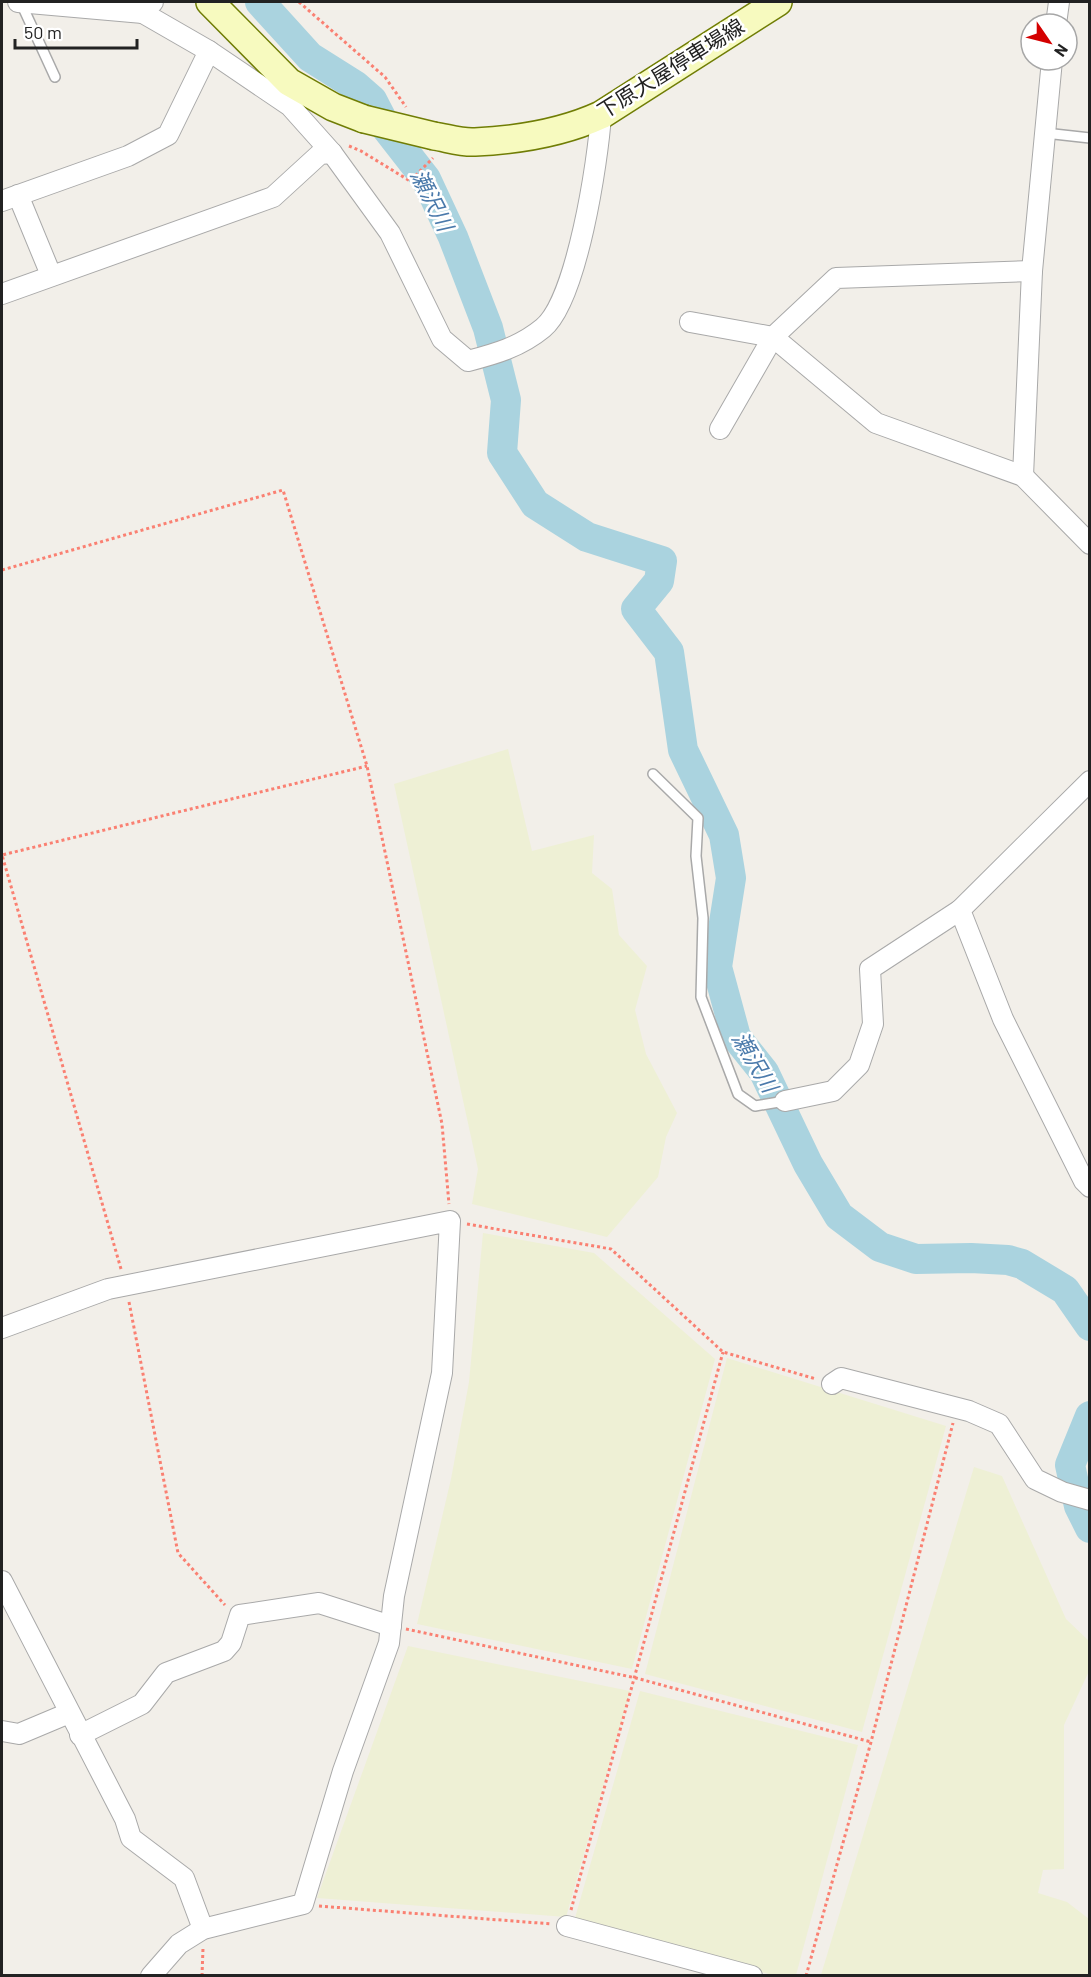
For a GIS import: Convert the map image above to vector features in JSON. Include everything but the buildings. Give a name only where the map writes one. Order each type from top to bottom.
[{"type":"main road","name":"下原大屋停車場線","points":[[210,2],[289,82],[333,107],[364,120],[473,143],[580,125],[602,115],[778,2]]},
{"type":"street","points":[[19,2],[148,7],[290,106],[332,153],[390,233],[442,339],[468,361],[510,350],[544,328],[561,305],[592,188],[598,158],[602,115]]},
{"type":"street","points":[[51,275],[10,198],[128,156],[168,135],[209,51]]},
{"type":"street","points":[[1023,476],[1032,271],[1051,72]]},
{"type":"street","points":[[2,294],[273,197],[320,154],[332,153]]},
{"type":"street","points":[[720,429],[772,337],[836,278],[1032,271]]},
{"type":"street","points":[[690,322],[772,337],[876,423],[1023,476],[1089,544]]},
{"type":"street","points":[[785,1101],[833,1091],[859,1065],[873,1024],[870,969],[960,910],[1089,781]]},
{"type":"street","points":[[960,910],[1003,1019],[1089,1187]]},
{"type":"street","points":[[2,1329],[108,1289],[450,1221],[442,1373],[394,1596],[389,1643],[343,1771],[303,1904],[203,1929],[179,1944],[151,1976]]},
{"type":"street","points":[[832,1384],[841,1378],[969,1411],[999,1424],[1035,1479],[1062,1492],[1087,1500]]},
{"type":"street","points":[[2,1581],[125,1819],[132,1838],[184,1878],[203,1929]]},
{"type":"street","points":[[80,1735],[142,1704],[166,1673],[224,1651],[231,1643],[240,1615],[319,1603],[391,1626]]},
{"type":"street","points":[[2,1731],[19,1734],[69,1713]]},
{"type":"street","points":[[567,1926],[752,1976]]},
{"type":"lane","points":[[19,2],[55,77]]},
{"type":"lane","points":[[1045,133],[1089,138]]},
{"type":"lane","points":[[653,774],[698,819],[696,856],[703,918],[701,997],[718,1046],[738,1094],[755,1106],[785,1101]]},
{"type":"path","points":[[2,570],[283,490],[367,766],[442,1124],[450,1221],[611,1249],[723,1352],[832,1384]]},
{"type":"path","points":[[240,1615],[232,1612],[178,1553],[126,1286],[2,855],[367,766]]},
{"type":"path","points":[[303,1904],[567,1926],[723,1352]]},
{"type":"path","points":[[806,1976],[871,1742],[954,1420]]},
{"type":"path","points":[[391,1626],[636,1678],[871,1742]]},
{"type":"green space","points":[[508,749],[532,851],[594,835],[592,873],[612,889],[619,935],[647,966],[635,1010],[646,1054],[677,1113],[666,1137],[658,1177],[607,1237],[472,1204],[478,1169],[394,784]]},
{"type":"green space","points":[[483,1233],[594,1253],[715,1359],[632,1669],[417,1624],[451,1479],[469,1382]]},
{"type":"green space","points":[[727,1358],[946,1426],[862,1732],[645,1674]]},
{"type":"green space","points":[[974,1467],[1002,1476],[1066,1619],[1089,1641],[1089,1671],[1064,1725],[1064,1869],[1043,1870],[1038,1893],[1067,1902],[1089,1919],[1089,1975],[821,1975]]},
{"type":"green space","points":[[408,1646],[630,1691],[566,1917],[317,1898]]},
{"type":"green space","points":[[640,1691],[858,1745],[796,1975],[772,1975],[575,1918]]},
{"type":"waterway","name":"瀬沢川","points":[[260,2],[310,57],[356,86],[372,100],[387,129],[426,179],[453,237],[488,328],[506,400],[502,453],[535,504],[587,537],[662,561],[659,581],[636,609],[669,652],[683,750],[724,835],[731,878],[717,967],[736,1037],[764,1072],[808,1164],[839,1216],[880,1247],[916,1259],[971,1258],[1008,1260],[1022,1264],[1065,1290],[1090,1326]]},
{"type":"waterway","name":"瀬沢川","points":[[1090,1416],[1070,1465],[1079,1506],[1090,1528]]}]
